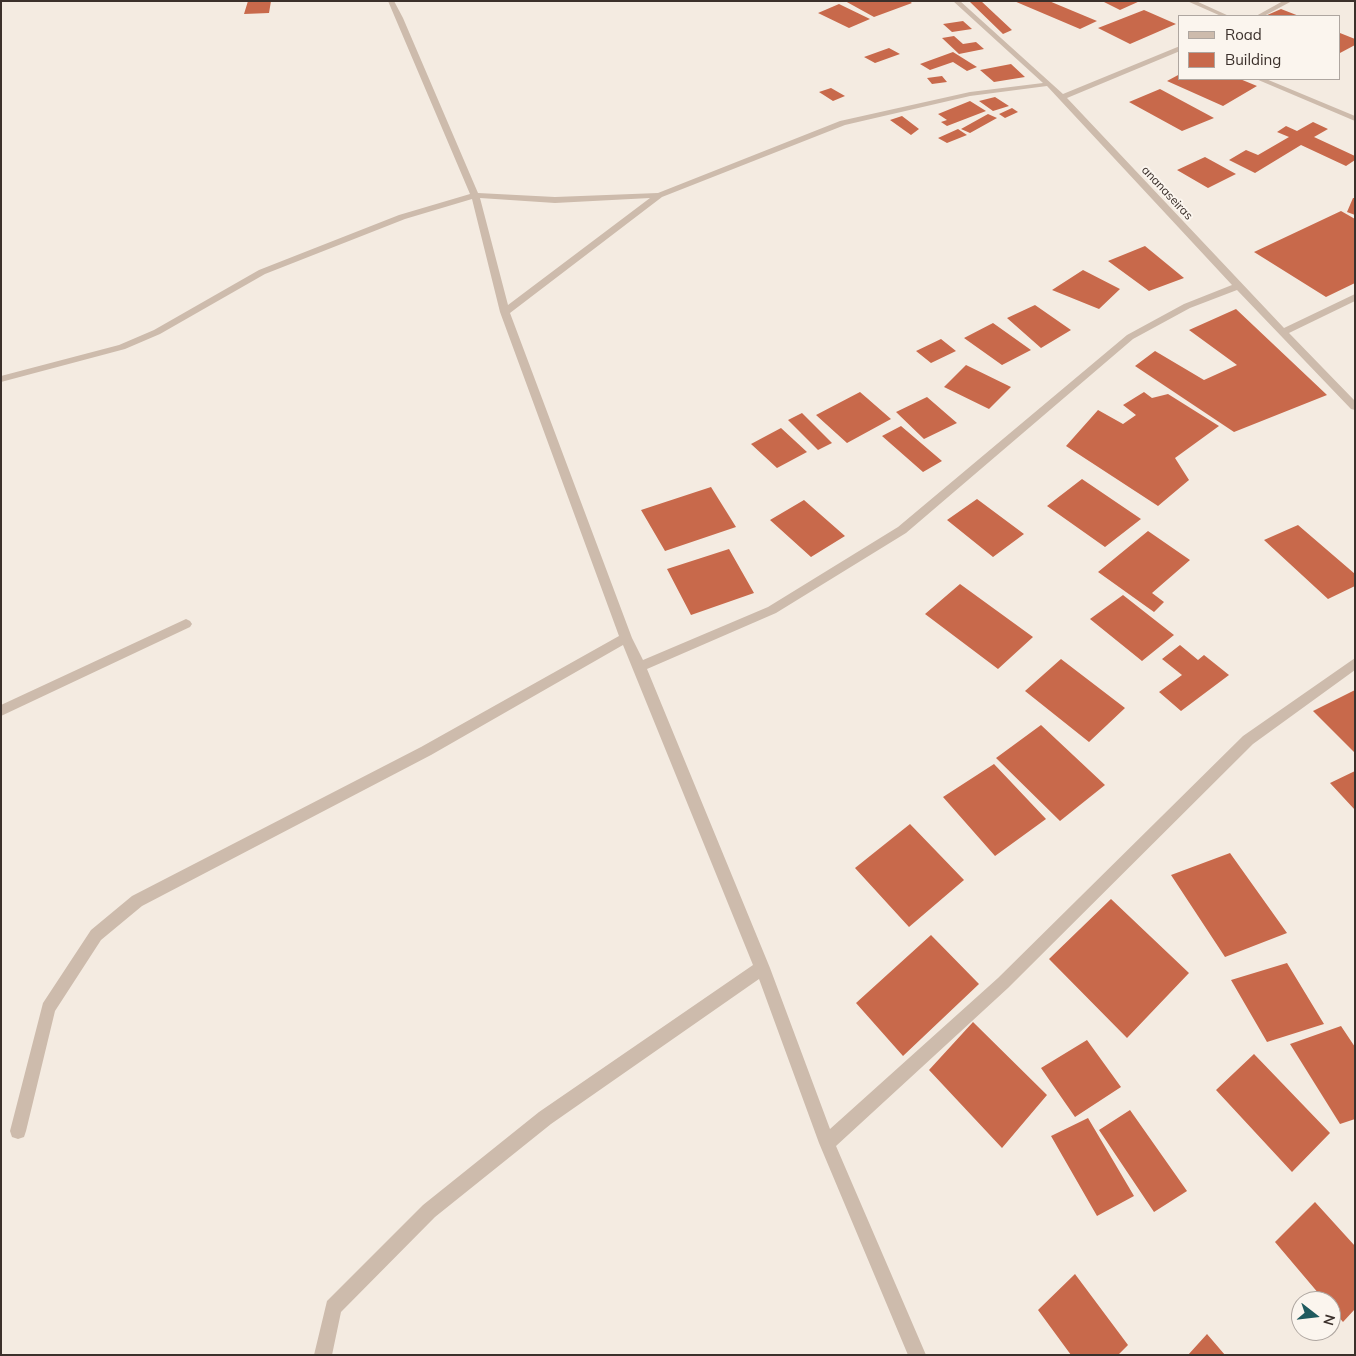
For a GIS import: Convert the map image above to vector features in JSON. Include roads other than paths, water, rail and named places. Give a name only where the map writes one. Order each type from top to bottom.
[{"type":"street","points":[[391,1],[400,18],[475,196],[505,312],[626,638],[640,667],[762,968],[828,1143],[917,1355]]},
{"type":"street","name":"ananaseiras","points":[[956,1],[1049,84],[1238,286],[1355,407]]},
{"type":"street","points":[[1190,1],[1224,15]]},
{"type":"street","points":[[1261,15],[1289,1]]},
{"type":"street","points":[[1061,98],[1178,49]]},
{"type":"street","points":[[1262,80],[1355,118]]},
{"type":"street","points":[[505,312],[659,195],[843,123],[970,94],[1049,84]]},
{"type":"street","points":[[1,379],[122,346],[157,332],[262,272],[402,217],[475,196],[555,200],[659,195]]},
{"type":"street","points":[[640,667],[772,610],[902,530],[1130,337],[1187,306],[1238,286]]},
{"type":"street","points":[[1283,332],[1355,296]]},
{"type":"street","points":[[1,711],[186,624]]},
{"type":"street","points":[[18,1130],[48,1008],[96,935],[137,901],[426,751],[626,638]]},
{"type":"street","points":[[828,1143],[1003,983],[1248,740],[1355,663]]},
{"type":"street","points":[[323,1355],[333,1307],[429,1211],[544,1118],[762,968]]}]
